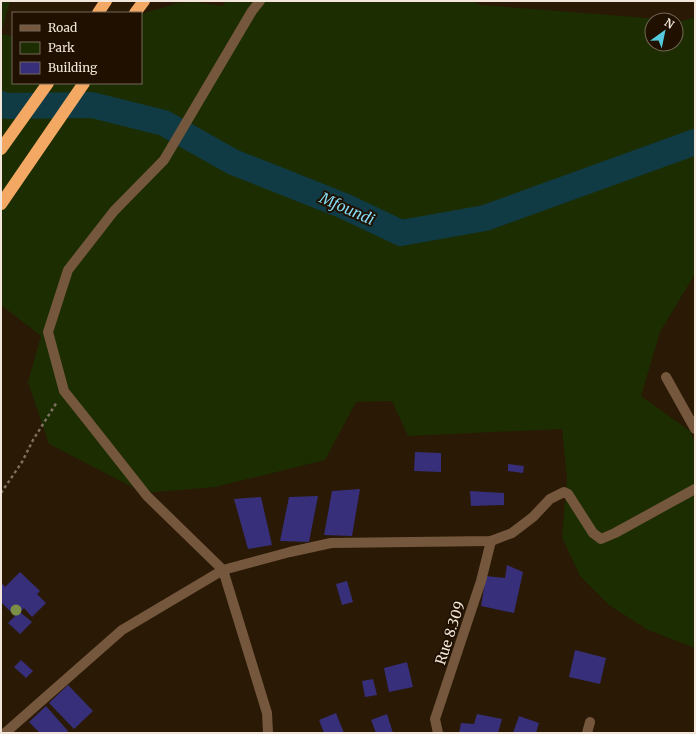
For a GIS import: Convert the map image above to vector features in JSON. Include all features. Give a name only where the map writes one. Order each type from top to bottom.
[{"type":"highway","points":[[99,12],[106,1]]},
{"type":"highway","points":[[136,12],[144,1]]},
{"type":"highway","points":[[1,149],[47,84]]},
{"type":"highway","points":[[1,204],[83,84]]},
{"type":"street","points":[[260,1],[252,11],[188,117],[164,160],[114,211],[68,270],[48,332],[64,391],[147,496],[223,570],[267,713],[268,733]]},
{"type":"street","points":[[666,377],[695,429]]},
{"type":"street","points":[[5,733],[122,630],[223,570],[290,552],[331,544],[491,541],[512,533],[533,517],[550,499],[564,492],[568,494],[593,533],[601,539],[615,533],[695,489]]},
{"type":"street","name":"Rue 8.309","points":[[438,733],[435,719],[482,581],[491,541]]},
{"type":"street","points":[[587,733],[590,722]]},
{"type":"path","points":[[1,493],[64,391]]},
{"type":"green space","points":[[1,1],[10,1],[1,34]]},
{"type":"green space","points":[[226,1],[470,1],[481,5],[644,18],[644,52],[684,52],[684,20],[695,17],[695,274],[660,332],[641,396],[690,431],[695,442],[695,648],[648,630],[609,605],[580,576],[562,537],[567,479],[562,429],[408,436],[392,401],[356,402],[325,460],[215,487],[144,493],[49,444],[28,382],[41,336],[1,305],[1,34],[12,36],[12,84],[142,84],[142,14],[178,3],[194,2],[223,6]]},
{"type":"building","points":[[415,452],[441,453],[441,472],[414,471]]},
{"type":"building","points":[[508,464],[524,466],[523,473],[508,471]]},
{"type":"building","points":[[360,489],[352,536],[324,535],[332,491]]},
{"type":"building","points":[[470,491],[504,493],[504,505],[471,506]]},
{"type":"building","points":[[318,496],[309,542],[280,541],[289,497]]},
{"type":"building","points":[[261,497],[272,545],[248,549],[234,499]]},
{"type":"building","points":[[507,565],[523,572],[514,613],[481,606],[486,576],[505,578]]},
{"type":"building","points":[[20,572],[40,591],[37,594],[46,603],[32,617],[24,608],[20,612],[32,622],[20,634],[8,623],[15,616],[1,602],[1,586],[3,584],[5,587]]},
{"type":"building","points":[[347,581],[353,602],[342,605],[336,584]]},
{"type":"building","points":[[575,650],[606,658],[600,684],[569,677]]},
{"type":"building","points":[[21,660],[33,671],[26,678],[14,667]]},
{"type":"building","points":[[407,662],[413,687],[389,692],[384,668]]},
{"type":"building","points":[[373,679],[377,695],[365,697],[362,681]]},
{"type":"building","points":[[68,685],[93,711],[74,729],[49,703]]},
{"type":"building","points":[[46,706],[68,731],[66,733],[40,733],[29,722]]},
{"type":"building","points":[[336,713],[344,733],[324,733],[319,720]]},
{"type":"building","points":[[387,714],[393,733],[376,733],[371,720]]},
{"type":"building","points":[[477,714],[502,719],[498,733],[459,733],[461,723],[474,724]]},
{"type":"building","points":[[519,716],[539,723],[536,733],[513,733]]},
{"type":"waterway","name":"Mfoundi","points":[[1,104],[7,106],[92,105],[164,123],[233,162],[344,206],[401,233],[485,218],[695,142]]}]
